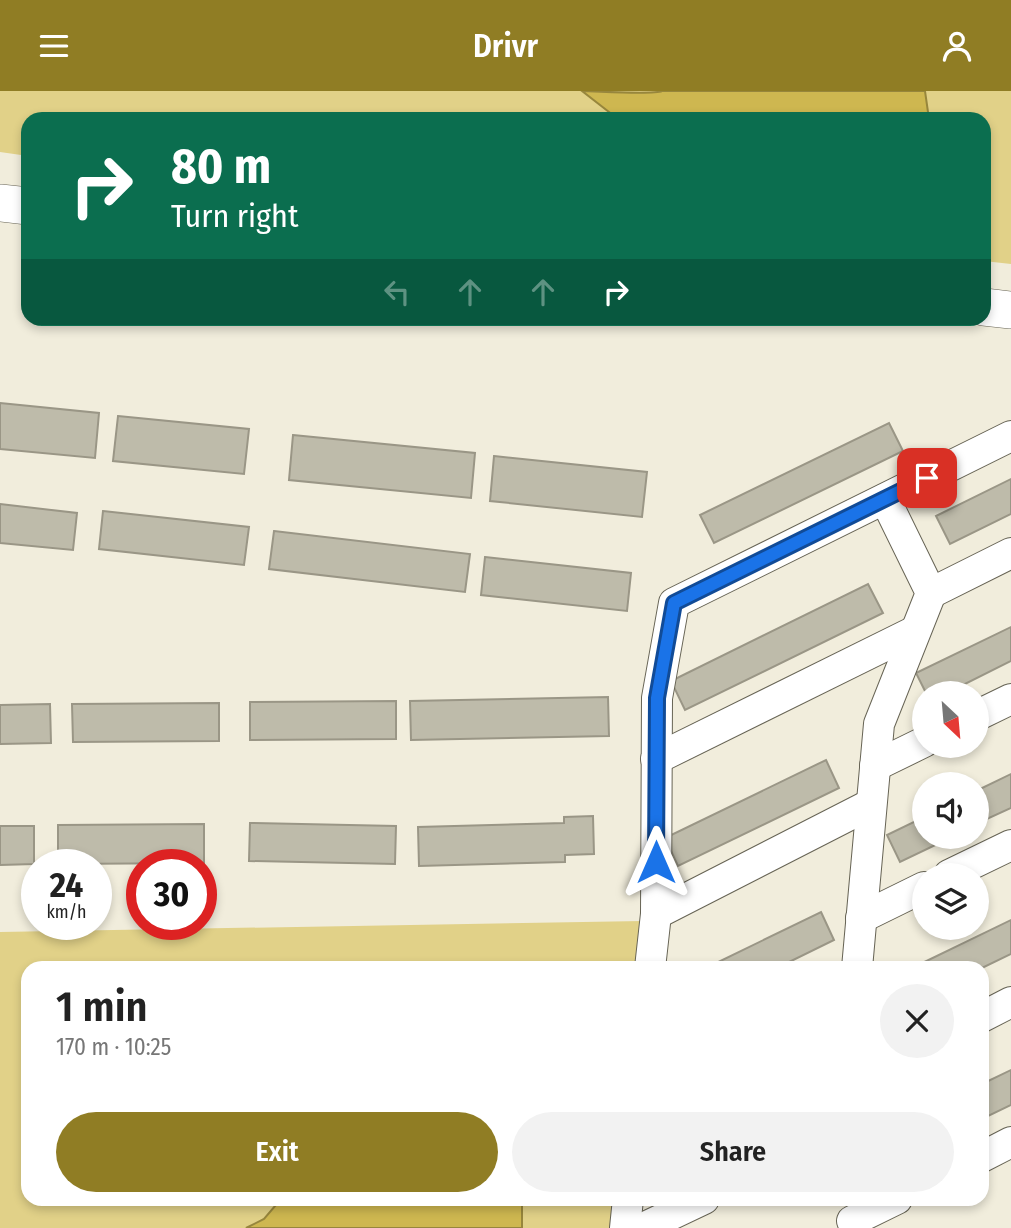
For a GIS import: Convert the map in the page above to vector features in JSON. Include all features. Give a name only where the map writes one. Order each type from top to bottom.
[{"type":"main road","points":[[0,203],[21,205]]},
{"type":"main road","points":[[991,308],[1011,310]]},
{"type":"street","points":[[651,961],[656,914],[657,698],[674,603],[1011,436]]},
{"type":"street","points":[[885,499],[931,593]]},
{"type":"street","points":[[856,961],[878,724],[931,593],[1011,553]]},
{"type":"street","points":[[656,759],[915,631]]},
{"type":"street","points":[[989,710],[1011,699]]},
{"type":"street","points":[[875,766],[912,748]]},
{"type":"street","points":[[656,914],[871,804]]},
{"type":"street","points":[[974,863],[1011,845]]},
{"type":"street","points":[[861,918],[912,893]]},
{"type":"street","points":[[989,1013],[1011,1002]]},
{"type":"street","points":[[989,1153],[1011,1142]]},
{"type":"street","points":[[625,1228],[627,1206]]},
{"type":"street","points":[[643,1228],[689,1206]]},
{"type":"street","points":[[853,1216],[879,1206]]},
{"type":"shaded area","points":[[0,91],[1011,91],[1011,264],[991,262],[991,112],[21,112],[21,155],[0,152]]},
{"type":"shaded area","points":[[582,91],[925,91],[928,112],[609,112]]},
{"type":"shaded area","points":[[643,921],[640,961],[21,961],[21,1206],[619,1206],[617,1228],[0,1228],[0,932],[21,932],[21,940],[112,940],[112,930],[126,930],[126,940],[217,940],[217,928]]},
{"type":"shaded area","points":[[275,1206],[522,1206],[522,1228],[246,1228],[264,1219]]},
{"type":"building","points":[[0,403],[99,413],[95,458],[0,449]]},
{"type":"building","points":[[118,416],[249,429],[244,474],[113,461]]},
{"type":"building","points":[[889,423],[903,451],[714,543],[700,515]]},
{"type":"building","points":[[293,435],[475,453],[471,498],[289,480]]},
{"type":"building","points":[[494,456],[647,472],[642,517],[490,501]]},
{"type":"building","points":[[1011,479],[1011,514],[950,544],[936,516]]},
{"type":"building","points":[[0,504],[77,513],[73,550],[0,543]]},
{"type":"building","points":[[103,511],[249,527],[244,565],[99,549]]},
{"type":"building","points":[[274,531],[470,554],[465,592],[269,569]]},
{"type":"building","points":[[485,557],[631,573],[627,611],[481,595]]},
{"type":"building","points":[[868,584],[883,613],[685,710],[671,681]]},
{"type":"building","points":[[1011,627],[1011,661],[971,681],[920,681],[916,673]]},
{"type":"building","points":[[608,697],[609,736],[411,740],[410,701]]},
{"type":"building","points":[[396,701],[396,739],[250,740],[250,702]]},
{"type":"building","points":[[219,703],[219,741],[73,742],[72,704]]},
{"type":"building","points":[[50,704],[51,743],[0,744],[0,705]]},
{"type":"building","points":[[826,760],[839,788],[678,866],[665,838]]},
{"type":"building","points":[[1011,774],[1011,808],[989,818],[989,785]]},
{"type":"building","points":[[593,816],[594,854],[565,855],[565,862],[419,866],[418,827],[564,823],[564,817]]},
{"type":"building","points":[[250,823],[396,826],[395,864],[249,861]]},
{"type":"building","points":[[912,823],[912,849],[927,849],[900,862],[887,835]]},
{"type":"building","points":[[204,824],[204,849],[126,849],[126,864],[112,864],[112,849],[58,849],[58,825]]},
{"type":"building","points":[[0,826],[34,826],[34,849],[21,849],[21,864],[0,865]]},
{"type":"building","points":[[821,912],[834,940],[791,961],[720,961]]},
{"type":"building","points":[[1011,920],[1011,954],[989,965],[989,961],[926,961],[970,940],[989,940],[989,931]]},
{"type":"building","points":[[1011,1070],[1011,1105],[989,1116],[989,1081]]},
{"type":"route","points":[[656,862],[657,698],[674,603],[927,478]]}]
